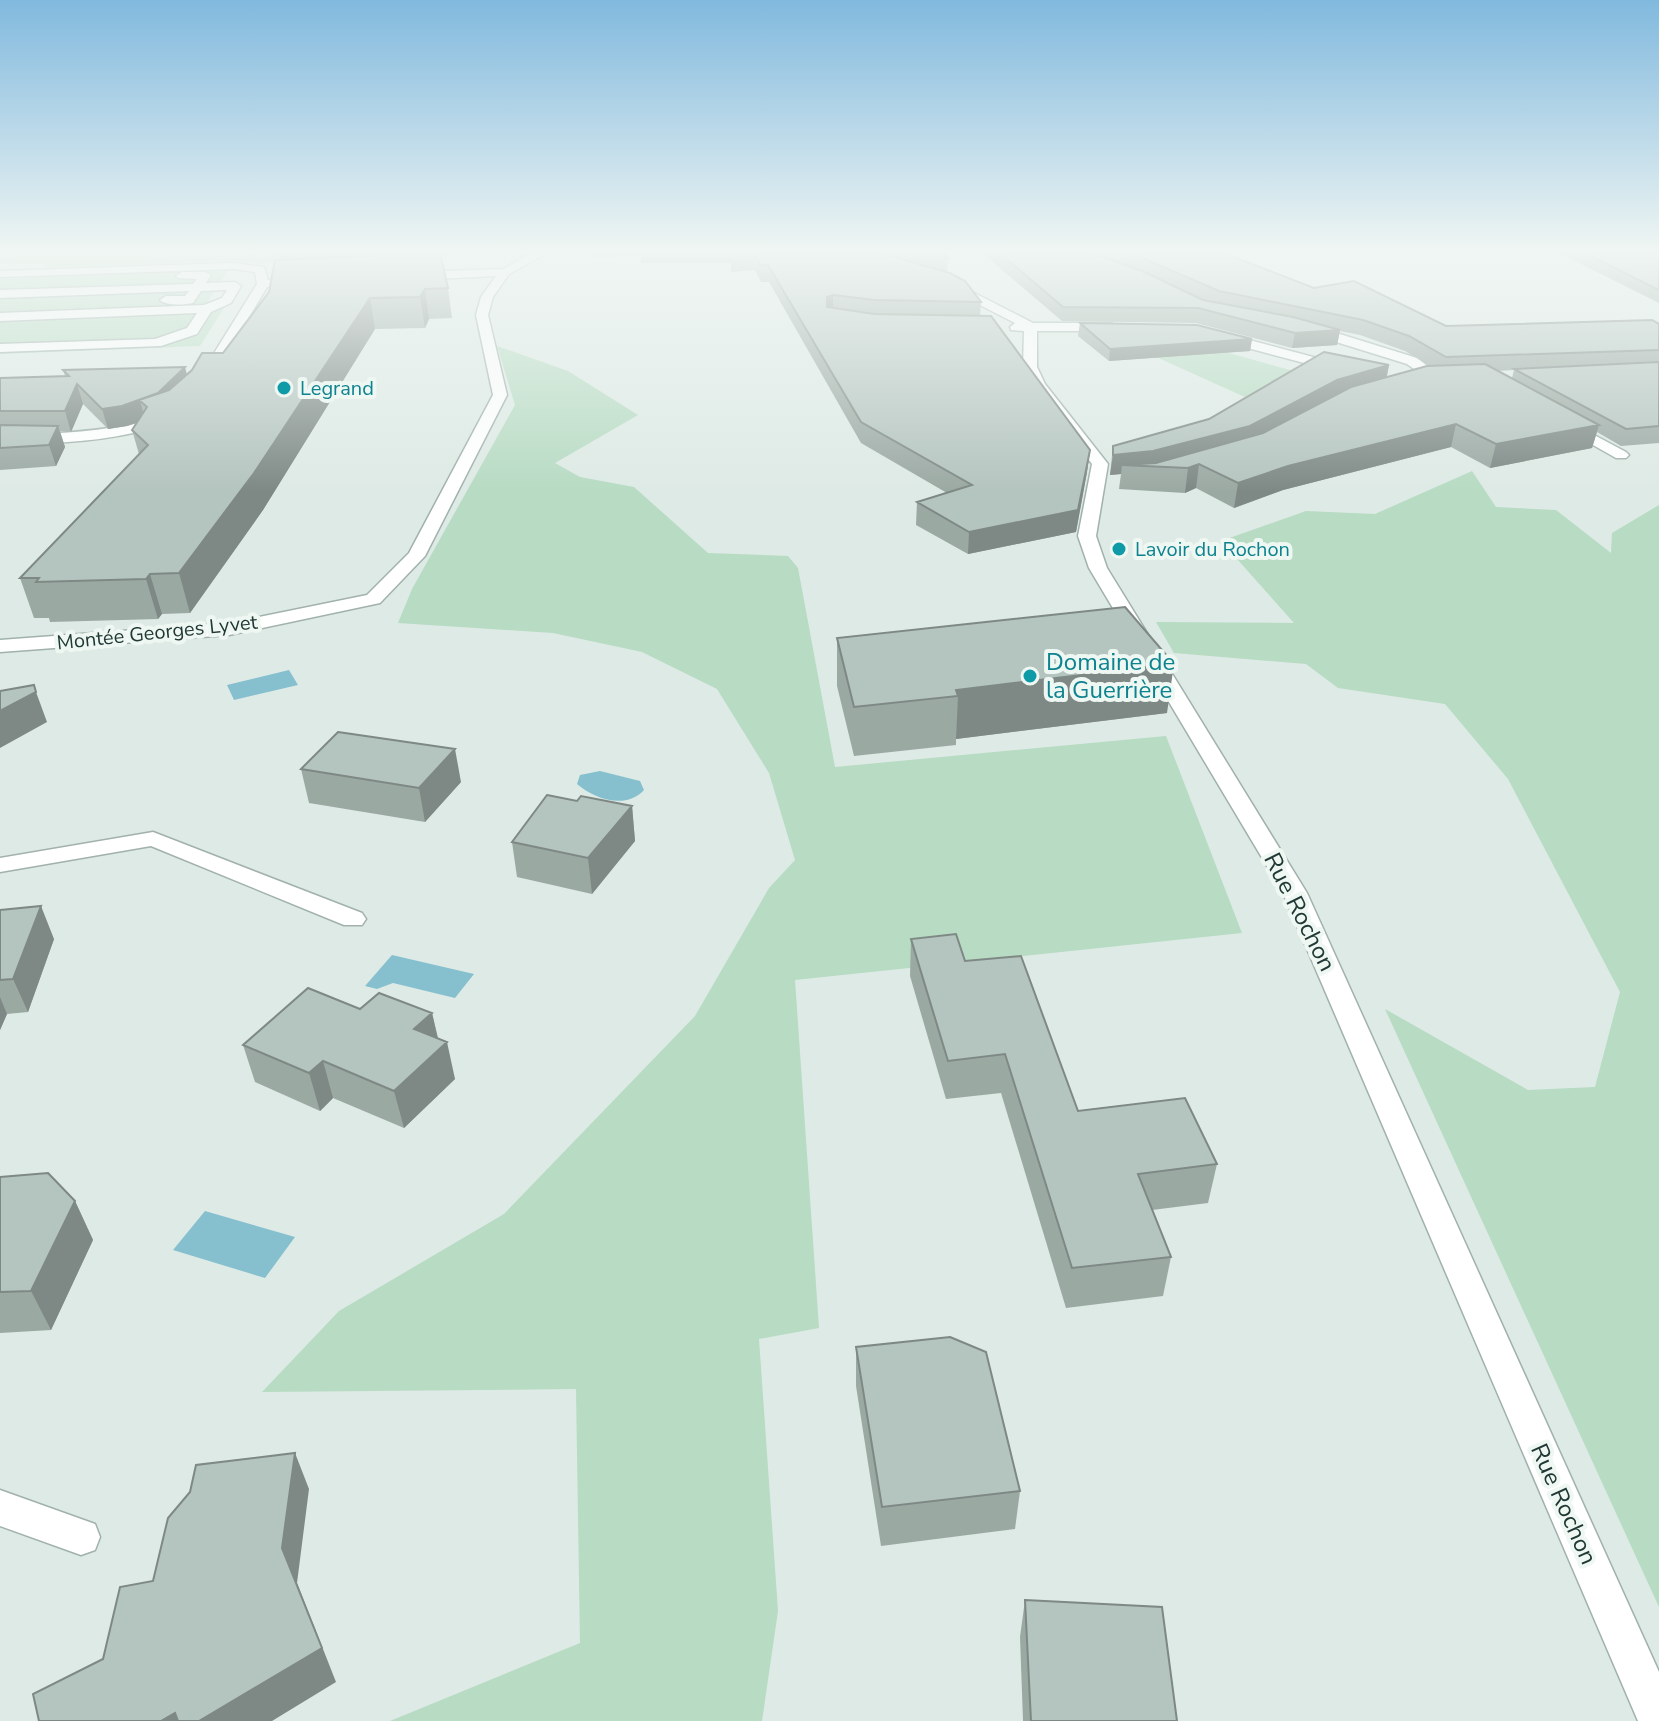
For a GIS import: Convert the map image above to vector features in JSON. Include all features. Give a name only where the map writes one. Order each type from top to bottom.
[{"type":"street","points":[[0,338],[74,331]]},
{"type":"street","points":[[0,348],[156,343],[178,331]]},
{"type":"street","points":[[0,438],[82,439],[131,432],[171,419],[188,403],[233,331]]},
{"type":"street","name":"Montée Georges Lyvet","points":[[0,646],[229,629],[373,599],[416,556],[500,395],[486,331]]},
{"type":"street","name":"Rue Rochon","points":[[1031,331],[1030,367],[1038,385],[1100,464],[1107,483],[1087,536],[1098,568],[1295,893],[1659,1720]]},
{"type":"street","points":[[1314,331],[1412,361],[1444,378],[1415,383]]},
{"type":"street","points":[[1211,334],[1360,373]]},
{"type":"street","points":[[1551,416],[1621,455]]},
{"type":"street","points":[[131,432],[146,442]]},
{"type":"street","points":[[0,865],[153,839],[353,919]]},
{"type":"street","points":[[0,1508],[81,1537]]},
{"type":"green space","points":[[0,331],[209,331],[200,346],[0,354]]},
{"type":"green space","points":[[1103,333],[1193,343],[1319,378],[1296,420]]},
{"type":"green space","points":[[497,346],[568,371],[638,415],[555,463],[580,477],[634,487],[708,553],[788,556],[798,568],[835,767],[1166,736],[1242,933],[795,980],[819,1328],[759,1339],[778,1611],[762,1721],[390,1721],[580,1643],[576,1389],[262,1392],[339,1311],[504,1214],[695,1016],[769,888],[795,860],[769,773],[717,689],[642,652],[553,633],[398,623],[412,589],[515,405]]},
{"type":"green space","points":[[1472,471],[1496,507],[1556,510],[1611,553],[1612,533],[1659,505],[1659,1607],[1385,1009],[1528,1090],[1595,1087],[1620,992],[1508,779],[1445,704],[1338,688],[1306,664],[1174,653],[1156,622],[1294,623],[1221,541],[1306,511],[1375,514]]},
{"type":"water","points":[[289,670],[298,685],[234,700],[227,685]]},
{"type":"water","points":[[600,771],[640,781],[644,790],[628,800],[619,801],[601,798],[577,784],[580,775]]},
{"type":"water","points":[[392,955],[474,974],[455,998],[393,983],[377,989],[365,986]]},
{"type":"water","points":[[205,1211],[295,1237],[265,1278],[173,1250]]},
{"type":"building","points":[[239,331],[348,331],[254,473],[179,573],[150,574],[146,579],[36,582],[39,578],[20,578],[148,445],[132,430],[147,407],[139,400],[169,390],[192,370],[202,353],[223,353]]},
{"type":"building","points":[[807,331],[1002,331],[1090,450],[1078,510],[969,532],[917,502],[972,485],[861,422]]},
{"type":"building","points":[[1090,331],[1222,331],[1252,339],[1110,349]]},
{"type":"building","points":[[1396,331],[1659,331],[1659,350],[1446,357]]},
{"type":"building","points":[[1324,352],[1389,365],[1337,380],[1250,426],[1153,451],[1113,455],[1113,446],[1209,419]]},
{"type":"building","points":[[1659,362],[1659,426],[1626,429],[1514,369]]},
{"type":"building","points":[[1485,364],[1599,425],[1496,444],[1456,424],[1288,466],[1238,483],[1199,464],[1188,468],[1122,465],[1156,463],[1263,433],[1351,387],[1427,366]]},
{"type":"building","points":[[185,367],[158,393],[122,406],[102,409],[77,384],[65,411],[0,411],[0,378],[69,376],[63,370]]},
{"type":"building","points":[[0,425],[58,426],[49,445],[0,448]]},
{"type":"building","points":[[1125,607],[1174,664],[956,690],[958,696],[854,707],[837,638]]},
{"type":"building","points":[[34,685],[36,692],[0,711],[0,691]]},
{"type":"building","points":[[338,732],[455,749],[419,788],[301,769]]},
{"type":"building","points":[[547,795],[577,801],[581,796],[632,806],[588,858],[512,842]]},
{"type":"building","points":[[41,906],[13,979],[0,980],[0,910]]},
{"type":"building","points":[[956,934],[965,961],[1021,956],[1078,1111],[1185,1098],[1217,1164],[1138,1174],[1171,1257],[1072,1268],[1005,1054],[948,1061],[911,939]]},
{"type":"building","points":[[308,988],[360,1009],[379,993],[432,1013],[414,1029],[447,1042],[394,1091],[323,1061],[309,1073],[243,1045]]},
{"type":"building","points":[[48,1173],[75,1201],[31,1291],[0,1292],[0,1177]]},
{"type":"building","points":[[950,1337],[986,1352],[1020,1491],[882,1507],[856,1347]]},
{"type":"building","points":[[295,1453],[282,1548],[322,1648],[199,1721],[178,1721],[175,1713],[161,1721],[39,1721],[33,1694],[103,1659],[120,1587],[153,1581],[168,1518],[190,1492],[196,1465]]},
{"type":"building","points":[[1025,1600],[1162,1607],[1177,1721],[1031,1721]]},
{"type":"place","name":"Legrand","points":[[284,388]]},
{"type":"place","name":"Lavoir du Rochon","points":[[1119,549]]},
{"type":"place","name":"Domaine de la Guerrière","points":[[1030,676]]}]
